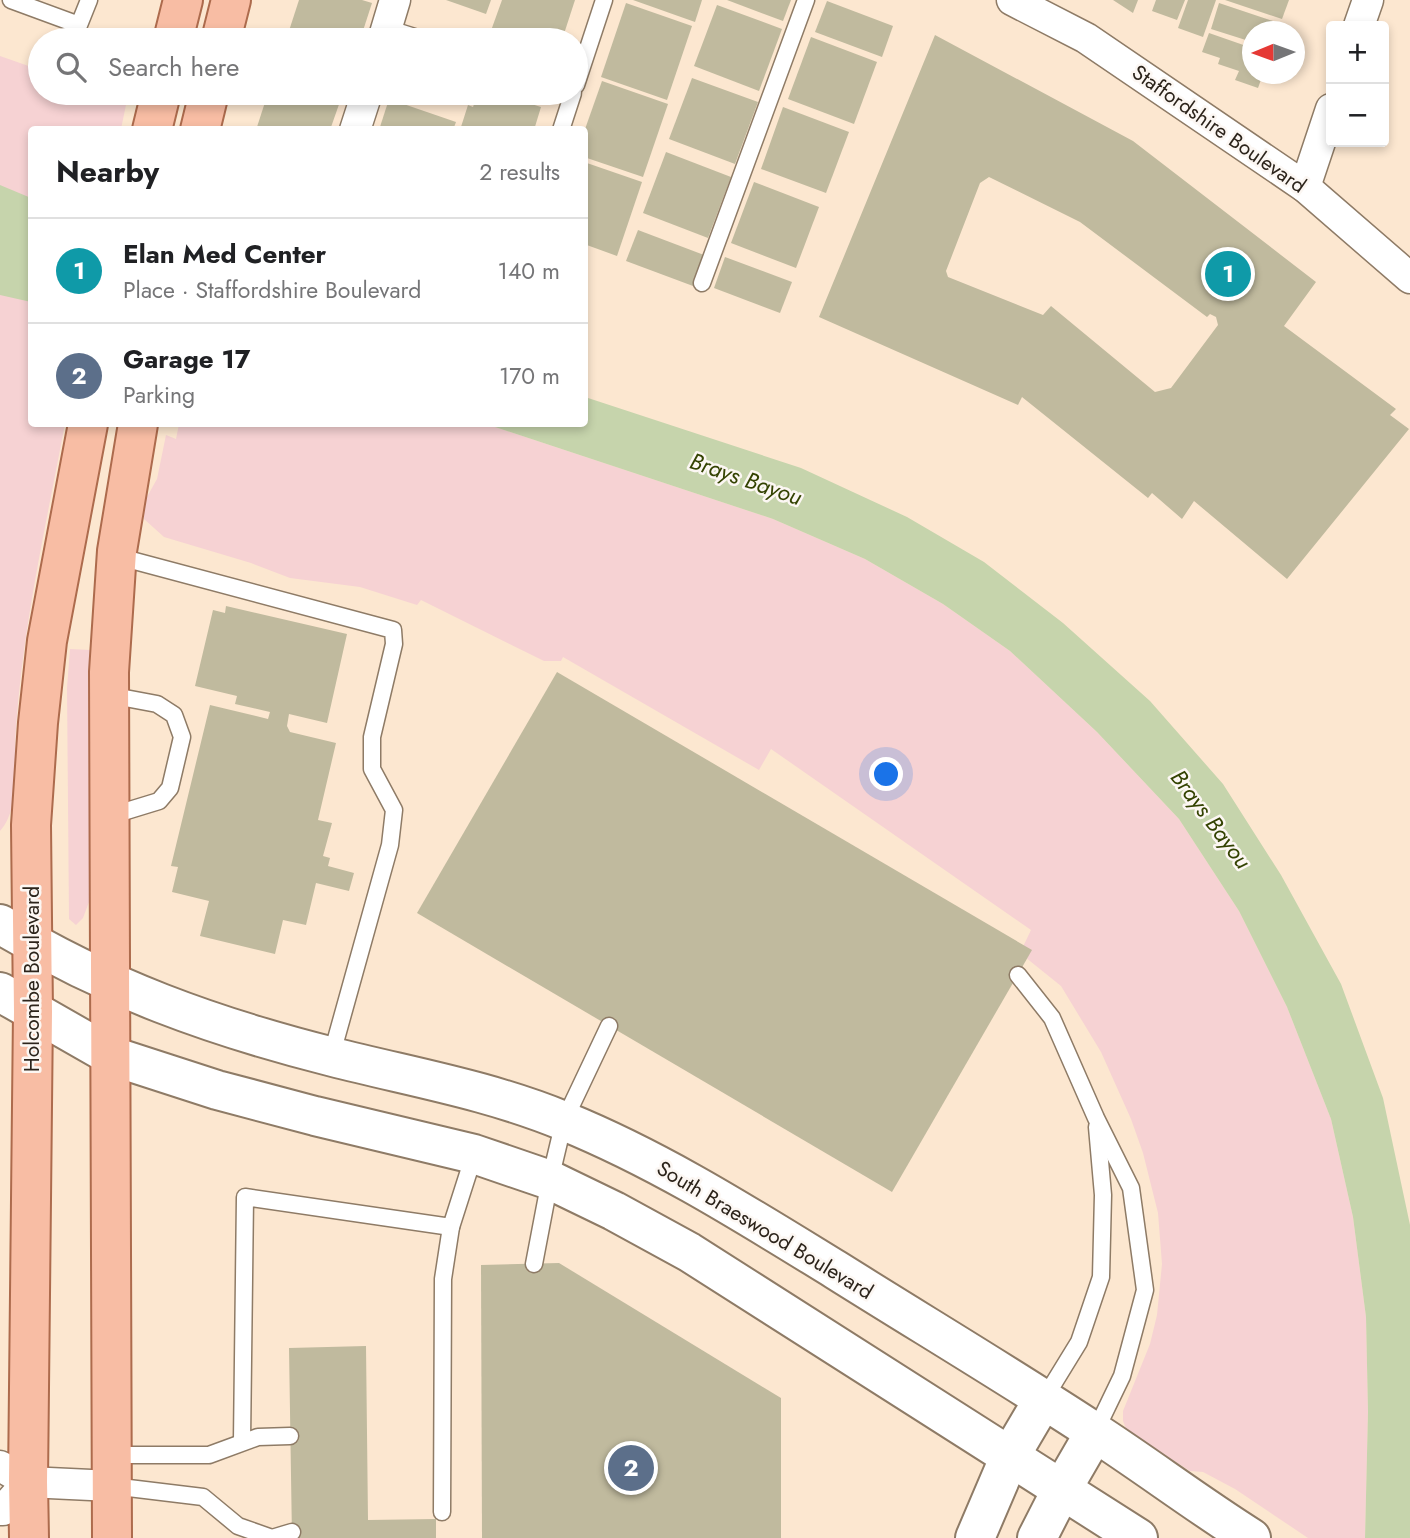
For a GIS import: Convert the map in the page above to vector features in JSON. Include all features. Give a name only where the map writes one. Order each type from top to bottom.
[{"type":"main road","points":[[176,28],[183,0]]},
{"type":"main road","points":[[224,28],[231,0]]},
{"type":"main road","points":[[201,126],[206,105]]},
{"type":"main road","name":"Holcombe Boulevard","points":[[29,1538],[14,1474],[33,1012],[31,825],[47,642],[87,427]]},
{"type":"main road","points":[[112,1538],[109,695],[117,556],[136,429]]},
{"type":"main road","points":[[0,850],[17,840],[31,825]]},
{"type":"main road","name":"South Braeswood Boulevard","points":[[0,924],[32,944],[112,985],[233,1030],[331,1057],[471,1089],[564,1121],[720,1198],[1095,1432],[1238,1530]]},
{"type":"main road","points":[[0,992],[112,1056],[217,1090],[474,1154],[550,1180],[689,1252],[1138,1538]]},
{"type":"main road","points":[[975,1538],[1010,1456],[1043,1400]]},
{"type":"main road","points":[[1037,1538],[1095,1432]]},
{"type":"street","points":[[387,28],[395,0]]},
{"type":"street","name":"Staffordshire Boulevard","points":[[1012,0],[1086,38],[1305,187],[1410,278]]},
{"type":"street","points":[[1361,21],[1368,0]]},
{"type":"street","points":[[356,126],[363,105]]},
{"type":"street","points":[[1305,187],[1326,124]]},
{"type":"street","points":[[0,1510],[3,1510],[14,1474],[112,1471]]},
{"type":"lane","points":[[11,0],[79,25],[89,0]]},
{"type":"lane","points":[[588,49],[604,0]]},
{"type":"lane","points":[[702,283],[806,0]]},
{"type":"lane","points":[[562,126],[569,105]]},
{"type":"lane","points":[[117,556],[393,630],[394,644],[372,737],[372,769],[394,810],[390,845],[331,1057]]},
{"type":"lane","points":[[109,695],[157,704],[174,715],[182,737],[170,788],[159,801],[110,817]]},
{"type":"lane","points":[[1018,975],[1052,1018],[1131,1188],[1145,1290],[1122,1376],[1095,1432]]},
{"type":"lane","points":[[534,1264],[564,1121],[609,1026]]},
{"type":"lane","points":[[1043,1400],[1079,1342],[1101,1277],[1103,1195],[1097,1118]]},
{"type":"lane","points":[[442,1512],[443,1279],[451,1227],[474,1154]]},
{"type":"lane","points":[[242,1441],[245,1196],[451,1227]]},
{"type":"lane","points":[[112,1471],[209,1455],[258,1437],[290,1436]]},
{"type":"lane","points":[[112,1471],[203,1497],[238,1526],[272,1538],[292,1532]]},
{"type":"shaded area","points":[[0,56],[28,66],[28,105],[126,105],[122,126],[28,126],[28,427],[64,427],[24,651],[16,728],[14,796],[7,821],[0,831]]},
{"type":"shaded area","points":[[178,427],[495,427],[773,519],[865,559],[943,604],[1010,651],[1097,732],[1179,819],[1239,911],[1287,1007],[1331,1119],[1353,1217],[1366,1317],[1368,1412],[1365,1538],[1308,1538],[1235,1489],[1203,1472],[1190,1471],[1127,1431],[1123,1411],[1150,1344],[1157,1315],[1162,1264],[1158,1213],[1143,1153],[1131,1119],[1101,1052],[1061,986],[1020,953],[1031,930],[771,749],[759,770],[563,657],[561,661],[544,661],[421,600],[417,605],[360,587],[290,578],[251,563],[164,537],[144,519],[143,504],[157,479],[166,435],[176,439]]},
{"type":"shaded area","points":[[70,649],[91,650],[89,902],[83,918],[76,925],[69,919],[67,688]]},
{"type":"water","points":[[0,185],[28,197],[28,301],[0,295]]},
{"type":"water","name":"Brays Bayou","points":[[588,398],[801,468],[907,517],[984,562],[1063,623],[1150,701],[1223,784],[1281,875],[1341,984],[1383,1098],[1410,1225],[1410,1538],[1365,1538],[1368,1412],[1366,1317],[1353,1217],[1331,1119],[1287,1007],[1239,911],[1179,819],[1097,732],[1010,651],[943,604],[865,559],[773,519],[495,427],[588,427]]},
{"type":"building","points":[[299,0],[362,0],[372,3],[364,28],[290,28]]},
{"type":"building","points":[[446,0],[491,0],[486,14]]},
{"type":"building","points":[[502,0],[575,0],[566,28],[492,28]]},
{"type":"building","points":[[633,0],[702,0],[695,22]]},
{"type":"building","points":[[727,0],[791,0],[783,21]]},
{"type":"building","points":[[1113,0],[1138,0],[1133,13]]},
{"type":"building","points":[[1156,0],[1185,0],[1177,20],[1152,11]]},
{"type":"building","points":[[1188,0],[1216,0],[1203,37],[1178,28]]},
{"type":"building","points":[[1225,0],[1289,0],[1282,19]]},
{"type":"building","points":[[827,1],[893,26],[882,57],[815,32]]},
{"type":"building","points":[[626,3],[692,26],[667,100],[601,77]]},
{"type":"building","points":[[1219,3],[1273,21],[1242,21],[1242,39],[1211,29]]},
{"type":"building","points":[[717,5],[782,29],[759,91],[694,66]]},
{"type":"building","points":[[1209,33],[1242,45],[1242,82],[1235,80],[1239,71],[1218,64],[1220,58],[1202,52]]},
{"type":"building","points":[[935,35],[1133,141],[1316,282],[1284,326],[1396,409],[1390,415],[1409,429],[1287,579],[1194,501],[1182,519],[1152,493],[1148,498],[1022,397],[1018,405],[819,317]],"holes":[[[989,177],[1080,222],[1207,317],[1210,314],[1216,317],[1218,325],[1171,388],[1155,392],[1051,306],[1043,315],[948,277],[946,271],[980,183]]]},
{"type":"building","points":[[811,37],[877,62],[854,124],[788,99]]},
{"type":"building","points":[[692,78],[758,102],[735,164],[669,139]]},
{"type":"building","points":[[602,81],[668,104],[643,177],[588,158],[586,126]]},
{"type":"building","points":[[264,105],[339,105],[331,126],[257,126]]},
{"type":"building","points":[[387,105],[406,105],[456,122],[454,126],[380,126]]},
{"type":"building","points":[[468,105],[541,107],[535,126],[461,126]]},
{"type":"building","points":[[783,107],[849,132],[826,193],[761,169]]},
{"type":"building","points":[[666,152],[731,177],[708,238],[643,213]]},
{"type":"building","points":[[588,163],[642,182],[617,256],[588,245]]},
{"type":"building","points":[[754,182],[819,207],[796,268],[731,243]]},
{"type":"building","points":[[638,230],[704,255],[693,286],[626,261]]},
{"type":"building","points":[[725,257],[792,282],[780,313],[714,288]]},
{"type":"building","points":[[226,606],[347,634],[327,723],[289,714],[287,726],[290,732],[336,743],[318,820],[332,823],[323,856],[330,858],[328,866],[354,873],[349,891],[316,883],[306,925],[283,920],[275,954],[200,936],[209,901],[172,892],[178,867],[171,866],[210,705],[268,719],[270,712],[235,704],[237,696],[195,686],[213,610],[225,613]]},
{"type":"building","points":[[557,672],[1032,950],[892,1192],[417,913]]},
{"type":"building","points":[[559,1263],[781,1398],[781,1538],[482,1538],[481,1265]]},
{"type":"building","points":[[366,1346],[368,1520],[436,1519],[436,1538],[292,1538],[289,1348]]},
{"type":"place","name":"Elan Med Center","points":[[1228,274]]},
{"type":"place","name":"Garage 17","points":[[631,1468]]}]
